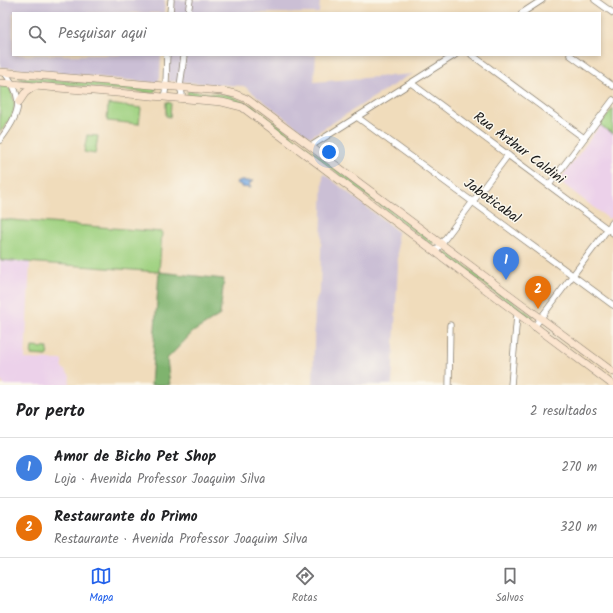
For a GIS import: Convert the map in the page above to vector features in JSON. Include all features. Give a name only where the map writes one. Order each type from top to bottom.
[{"type":"main road","points":[[3,73],[163,87],[180,87],[235,94],[258,106],[613,372]]},
{"type":"main road","points":[[0,83],[231,103],[251,112],[517,315],[613,385]]},
{"type":"main road","points":[[20,102],[25,93],[34,86]]},
{"type":"street","points":[[170,12],[171,0]]},
{"type":"street","points":[[188,12],[190,0]]},
{"type":"street","points":[[524,12],[542,0]]},
{"type":"street","points":[[595,0],[613,13]]},
{"type":"street","points":[[161,96],[165,79],[167,56]]},
{"type":"street","points":[[180,98],[182,94],[180,87],[184,56]]},
{"type":"street","points":[[311,146],[453,56]]},
{"type":"street","points":[[473,56],[584,138]]},
{"type":"street","points":[[571,56],[613,86]]},
{"type":"street","points":[[1,137],[17,116],[20,102],[14,84],[3,73]]},
{"type":"street","name":"Rua Arthur Caldini","points":[[411,83],[610,231]]},
{"type":"street","points":[[549,185],[613,100]]},
{"type":"street","name":"Jaboticabal","points":[[357,117],[613,306]]},
{"type":"street","points":[[435,252],[508,155]]},
{"type":"street","points":[[534,327],[610,231],[613,222]]},
{"type":"street","points":[[511,385],[517,315]]},
{"type":"street","points":[[449,385],[450,325]]},
{"type":"shaded area","points":[[0,0],[165,0],[164,12],[12,12],[12,56],[161,56],[160,77],[157,83],[0,67]]},
{"type":"shaded area","points":[[174,0],[320,0],[319,12],[173,12]]},
{"type":"shaded area","points":[[169,56],[316,56],[314,82],[414,74],[406,77],[310,137],[244,86],[168,81]]},
{"type":"shaded area","points":[[600,125],[613,134],[613,214],[609,219],[559,181]]},
{"type":"shaded area","points":[[323,173],[397,231],[398,266],[392,385],[313,385],[315,304],[320,290]]},
{"type":"shaded area","points":[[0,260],[30,262],[25,359],[62,360],[62,367],[70,376],[69,385],[4,385],[0,380]]},
{"type":"green space","points":[[19,77],[157,88],[153,93],[20,80]]},
{"type":"green space","points":[[0,86],[8,86],[14,99],[14,110],[9,121],[0,132]]},
{"type":"green space","points":[[188,91],[228,95],[253,106],[433,241],[432,245],[255,111],[230,101],[187,95]]},
{"type":"green space","points":[[166,102],[171,103],[170,117],[166,116]]},
{"type":"green space","points":[[108,104],[141,108],[139,124],[107,121]]},
{"type":"green space","points":[[613,108],[613,134],[600,125]]},
{"type":"green space","points":[[87,135],[98,136],[95,154],[84,152]]},
{"type":"green space","points":[[0,219],[162,232],[159,272],[0,260]]},
{"type":"green space","points":[[447,252],[532,316],[530,319],[445,255]]},
{"type":"green space","points":[[159,272],[224,279],[220,315],[193,332],[167,359],[170,385],[151,385]]},
{"type":"green space","points":[[32,347],[48,348],[47,356],[31,355]]},
{"type":"water","points":[[237,181],[253,181],[249,184],[251,188],[241,187],[241,185],[236,183]]},
{"type":"place","name":"Amor de Bicho Pet Shop","points":[[506,280]]},
{"type":"place","name":"Restaurante do Primo","points":[[538,309]]}]
